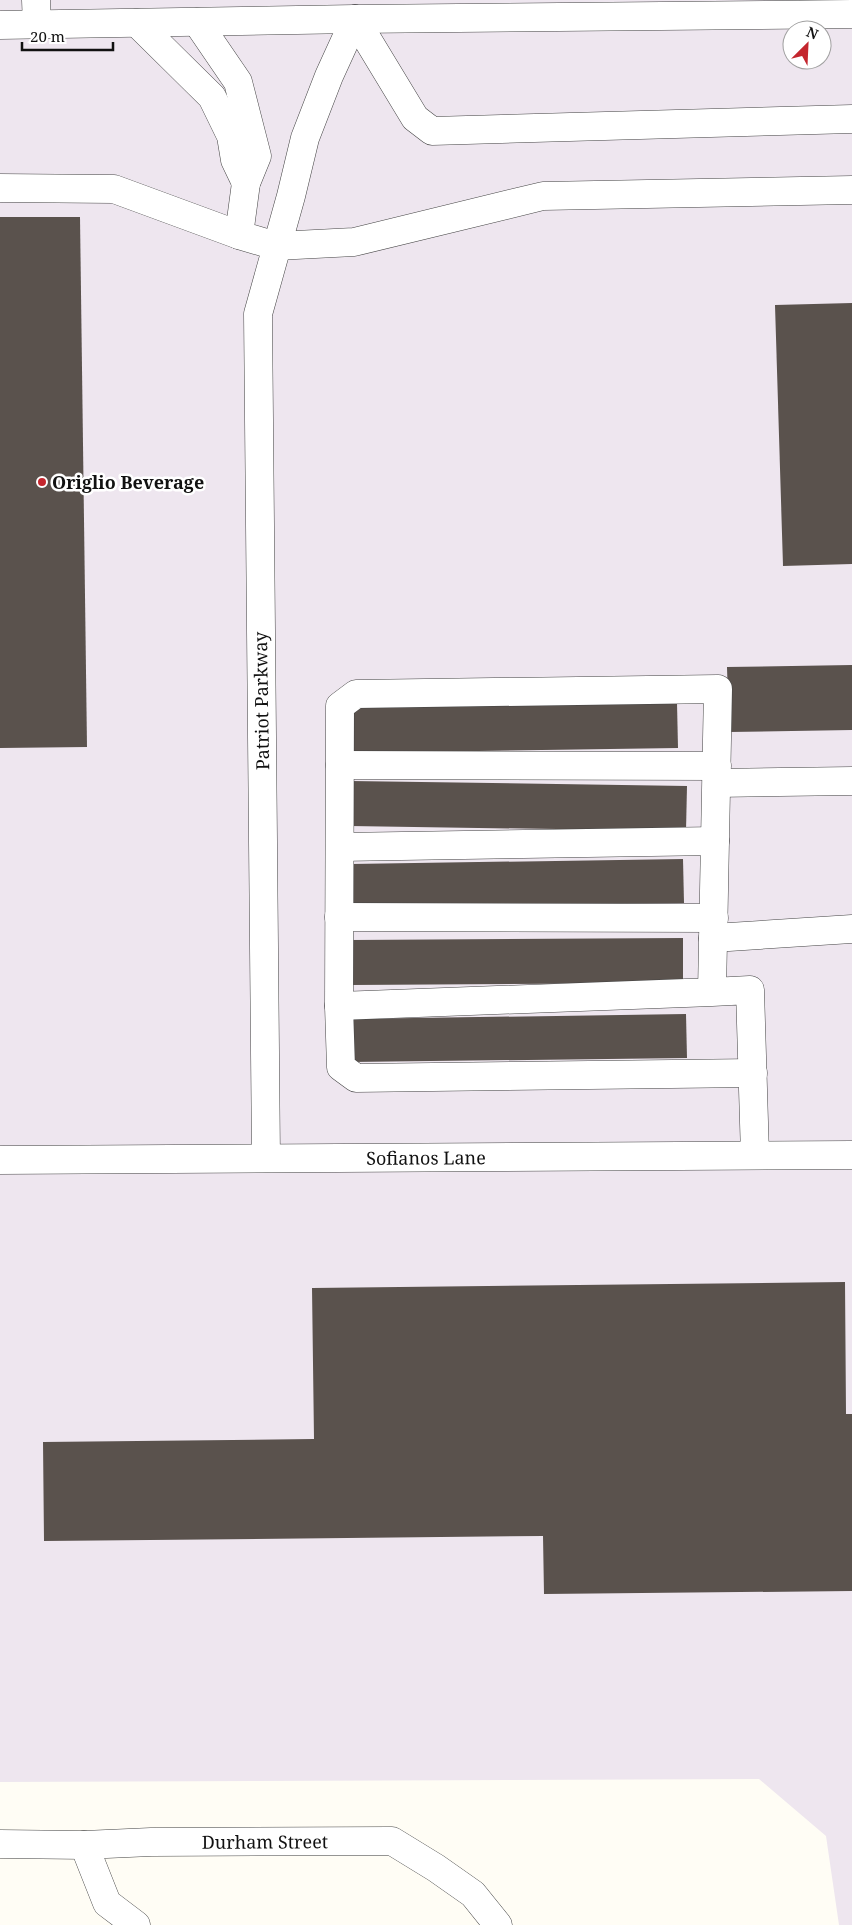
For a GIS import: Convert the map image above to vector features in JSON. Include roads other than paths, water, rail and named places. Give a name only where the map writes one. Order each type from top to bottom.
[{"type":"street","points":[[0,25],[36,12],[137,23],[852,14]]},
{"type":"street","points":[[355,19],[415,118],[432,131],[852,119]]},
{"type":"street","name":"Patriot Parkway","points":[[266,1158],[258,314],[276,246],[292,196],[305,138],[329,76],[355,19]]},
{"type":"street","points":[[197,22],[238,82],[257,156],[246,183],[238,235]]},
{"type":"street","points":[[137,23],[212,97],[231,136],[236,160],[246,183]]},
{"type":"street","points":[[0,188],[114,189],[238,235],[276,246],[354,242],[543,196],[852,190]]},
{"type":"street","points":[[712,992],[718,689],[356,694],[340,706],[339,1006],[341,1067],[356,1078],[752,1073]]},
{"type":"street","points":[[340,764],[717,774],[852,781]]},
{"type":"street","points":[[340,848],[715,841]]},
{"type":"street","points":[[340,917],[713,928],[852,929]]},
{"type":"street","points":[[339,1006],[750,990],[755,1155]]},
{"type":"street","name":"Sofianos Lane","points":[[0,1160],[852,1155]]},
{"type":"street","name":"Durham Street","points":[[0,1844],[84,1845],[151,1842],[392,1841],[473,1894],[498,1925]]},
{"type":"street","points":[[84,1845],[107,1903],[136,1925]]},
{"type":"place","name":"Origlio Beverage","points":[[42,482]]}]
